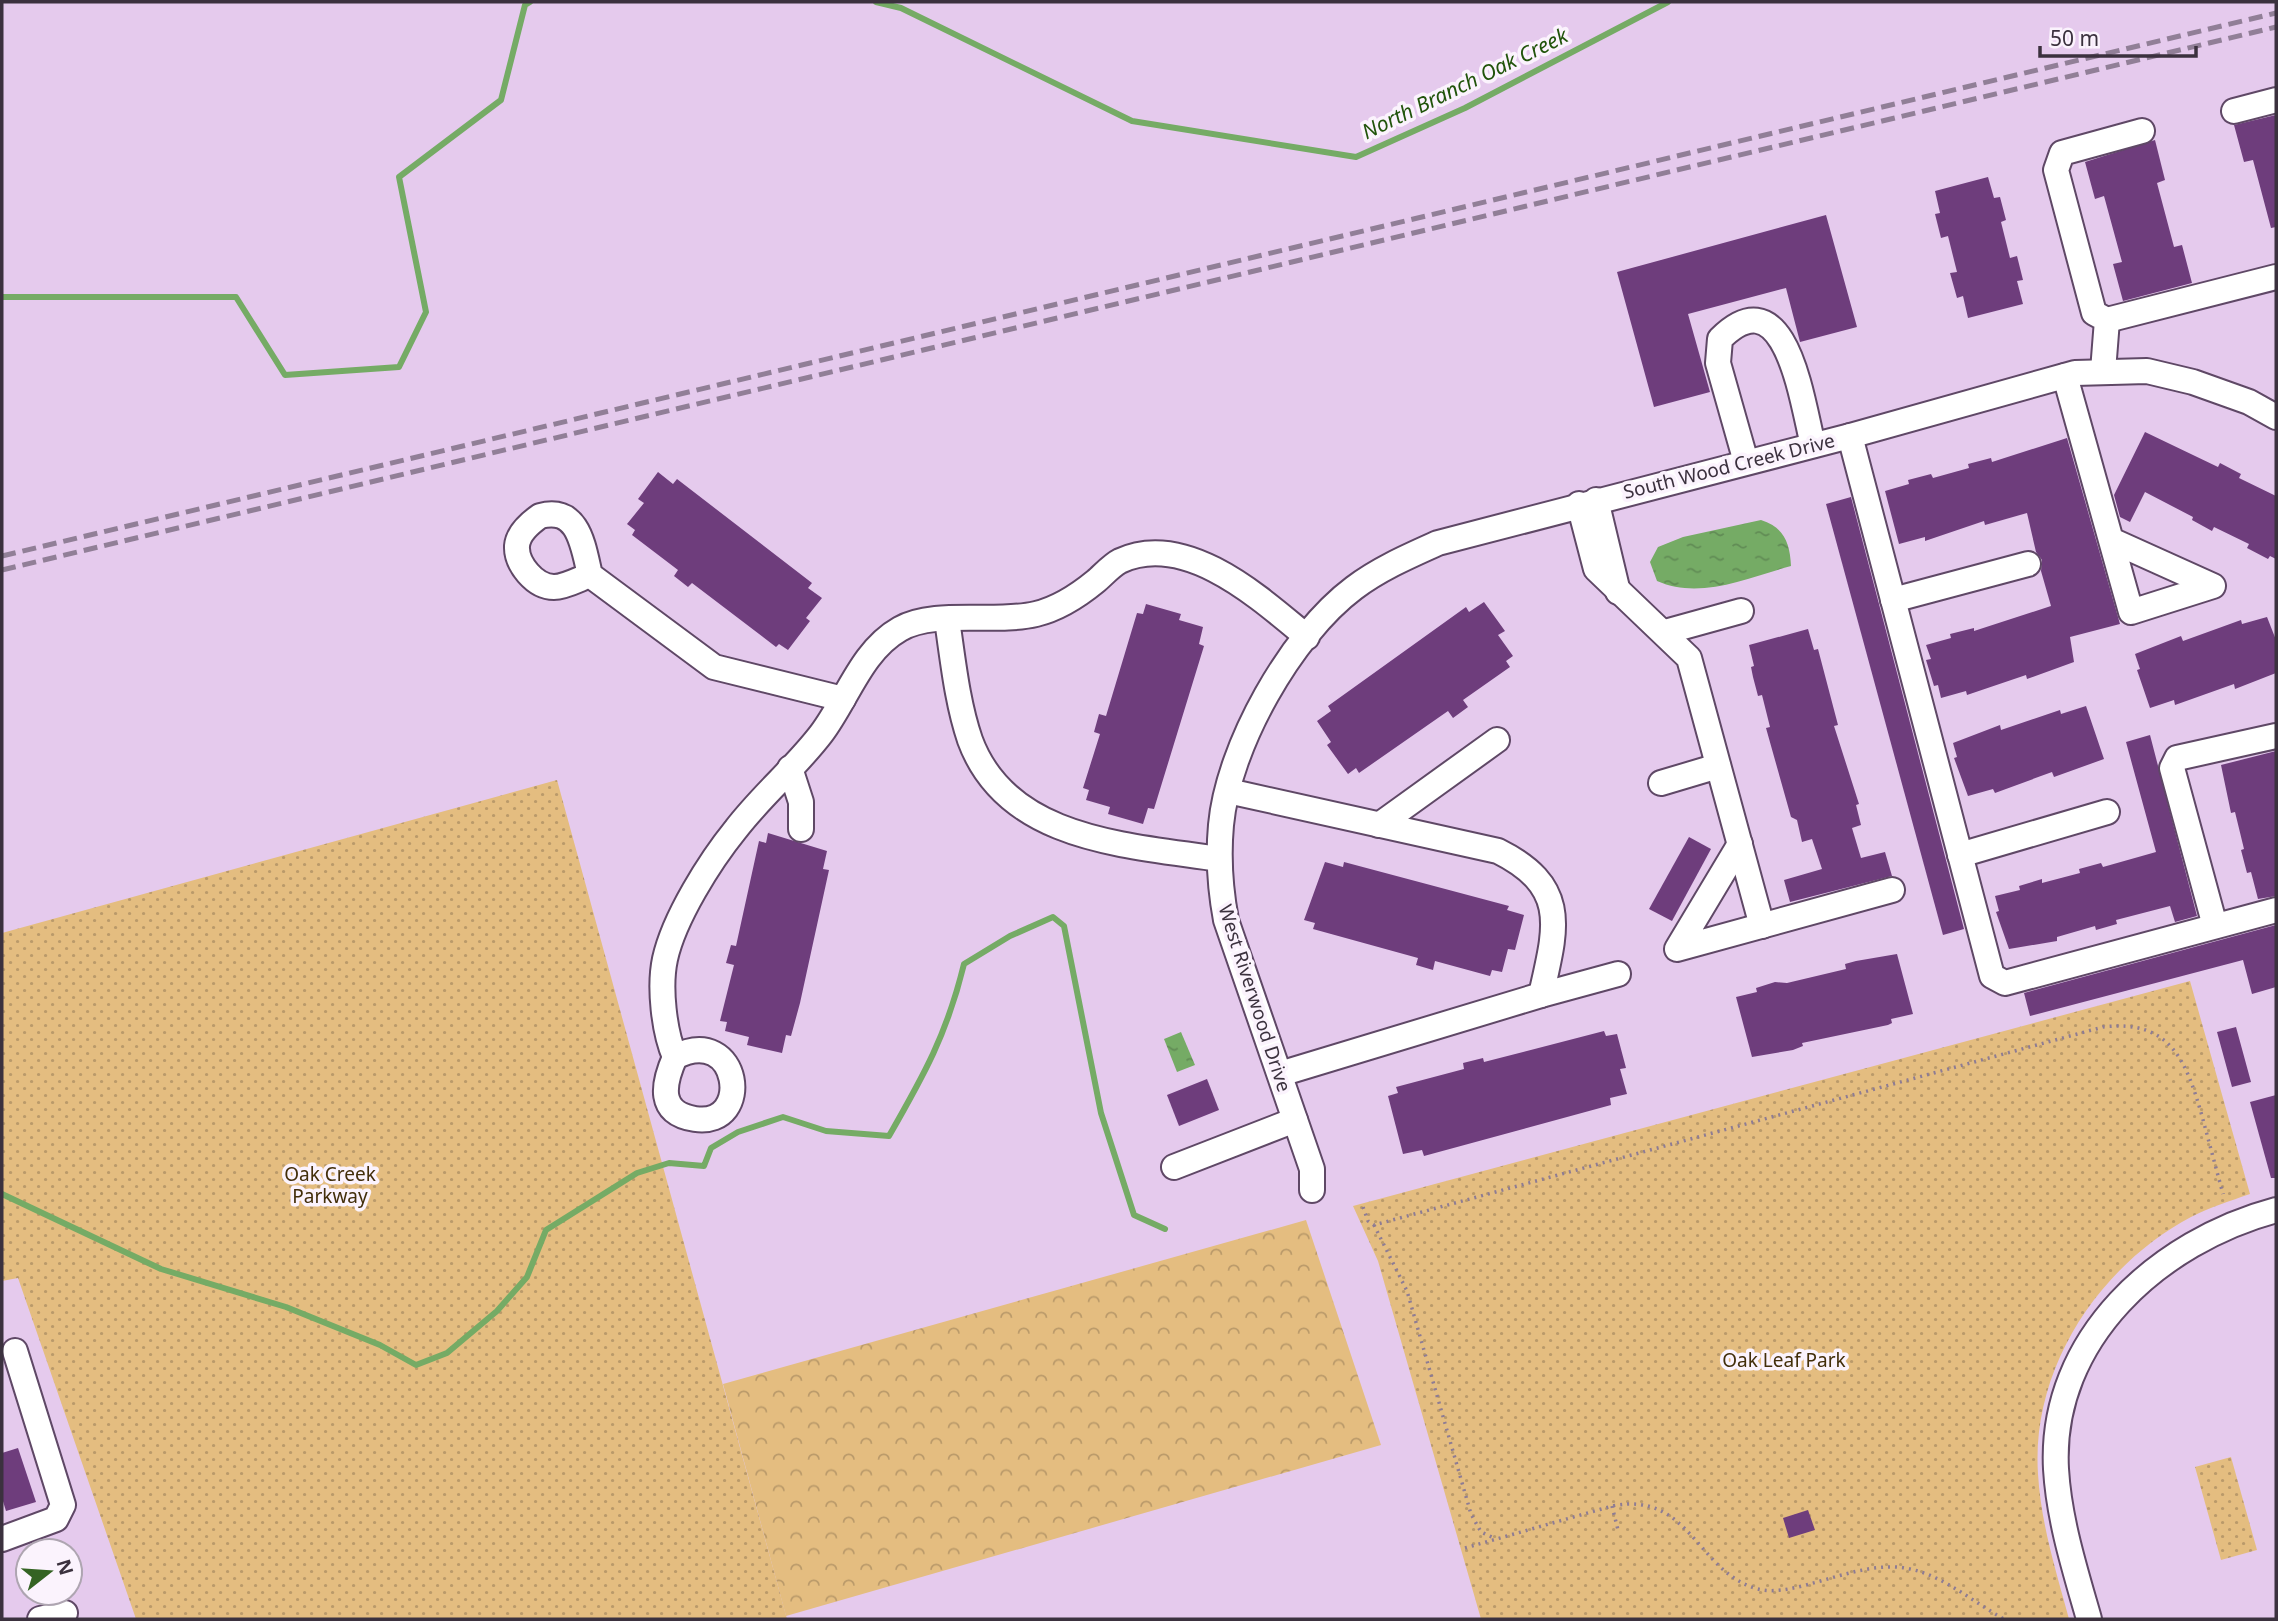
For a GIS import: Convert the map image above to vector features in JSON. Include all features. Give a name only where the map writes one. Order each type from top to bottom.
[{"type":"street","points":[[2234,111],[2276,100]]},
{"type":"street","points":[[2142,131],[2062,153],[2056,170],[2094,313],[2107,320],[2276,277]]},
{"type":"street","points":[[1745,462],[1718,363],[1720,339],[1734,325],[1756,320],[1775,329],[1786,346],[1813,445]]},
{"type":"street","points":[[2103,371],[2107,320]]},
{"type":"street","name":"South Wood Creek Drive","points":[[1253,724],[1278,675],[1307,637],[1354,588],[1394,563],[1438,543],[1587,502],[1850,436],[2065,376],[2103,371],[2147,371],[2193,382],[2249,402],[2276,417]]},
{"type":"street","points":[[2065,376],[2111,540]]},
{"type":"street","points":[[1850,436],[1992,976],[2005,984],[2276,910]]},
{"type":"street","points":[[1587,502],[1618,592],[1665,632],[1689,657],[1762,926]]},
{"type":"street","points":[[675,1057],[665,1035],[665,960],[689,902],[735,829],[821,734],[875,648],[901,628],[947,620],[988,620],[1037,614],[1079,595],[1120,561],[1153,554],[1178,557],[1215,569],[1254,593],[1307,637]]},
{"type":"street","points":[[1893,600],[2028,564]]},
{"type":"street","points":[[590,575],[714,667],[843,699]]},
{"type":"street","points":[[1665,632],[1741,611]]},
{"type":"street","points":[[947,620],[963,718],[984,769],[1005,796],[1041,820],[1106,841],[1219,859]]},
{"type":"street","name":"West Riverwood Drive","points":[[1253,724],[1228,791],[1221,823],[1220,888],[1226,920],[1312,1169],[1312,1190]]},
{"type":"street","points":[[2215,926],[2172,768],[2177,758],[2276,736]]},
{"type":"street","points":[[1379,825],[1497,740]]},
{"type":"street","points":[[1661,783],[1718,766]]},
{"type":"street","points":[[790,768],[801,802],[800,829]]},
{"type":"street","points":[[1228,791],[1498,851],[1523,864],[1540,880],[1551,905],[1555,931],[1541,995]]},
{"type":"street","points":[[1960,855],[2107,812]]},
{"type":"street","points":[[1740,844],[1677,950],[1892,890]]},
{"type":"street","points":[[1280,1074],[1618,974]]},
{"type":"street","points":[[1174,1167],[1296,1120]]},
{"type":"street","points":[[2089,1619],[2060,1506],[2056,1466],[2059,1423],[2068,1388],[2082,1353],[2118,1302],[2150,1272],[2214,1231],[2266,1213]]},
{"type":"street","points":[[2,1539],[56,1520],[63,1505],[15,1351]]},
{"type":"street","points":[[40,1619],[65,1613]]},
{"type":"path","points":[[1374,1225],[2103,1027],[2122,1025],[2142,1028],[2159,1036],[2182,1059],[2196,1095],[2223,1194]]},
{"type":"path","points":[[1363,1207],[1407,1291],[1471,1514],[1481,1532],[1497,1539]]},
{"type":"path","points":[[1465,1548],[1612,1507],[1634,1504],[1669,1514],[1688,1529],[1729,1576],[1758,1590],[1777,1591],[1869,1567],[1905,1568],[1929,1574],[2004,1619]]},
{"type":"path","points":[[1612,1507],[1618,1531]]},
{"type":"green space","name":"Oak Creek Parkway","points":[[557,780],[787,1619],[136,1619],[18,1278],[2,1281],[2,933]]},
{"type":"green space","name":"Oak Leaf Park","points":[[2190,981],[2250,1194],[2191,1217],[2158,1238],[2127,1263],[2100,1292],[2077,1324],[2059,1359],[2046,1396],[2039,1435],[2038,1474],[2046,1529],[2069,1619],[1481,1619],[1378,1261],[1353,1206]]},
{"type":"green space","points":[[1306,1220],[1381,1445],[786,1616],[723,1384]]},
{"type":"green space","points":[[2231,1457],[2257,1550],[2221,1560],[2195,1467]]},
{"type":"water","points":[[1761,520],[1775,527],[1784,537],[1791,566],[1707,588],[1673,586],[1657,581],[1650,562],[1658,547],[1683,537]]},
{"type":"water","points":[[1181,1032],[1195,1065],[1177,1072],[1164,1039]]},
{"type":"building","points":[[2276,115],[2276,227],[2271,228],[2253,160],[2244,162],[2234,125]]},
{"type":"building","points":[[2155,140],[2165,180],[2157,183],[2174,247],[2182,245],[2192,283],[2123,301],[2113,264],[2122,262],[2104,196],[2095,199],[2085,162]]},
{"type":"building","points":[[1988,177],[1994,198],[2000,197],[2006,220],[2001,222],[2010,258],[2017,256],[2023,280],[2017,281],[2023,304],[1968,318],[1963,296],[1957,298],[1950,273],[1957,272],[1948,236],[1941,238],[1935,214],[1940,213],[1935,191]]},
{"type":"building","points":[[1826,215],[1857,327],[1800,342],[1786,288],[1688,314],[1710,392],[1654,407],[1617,272]]},
{"type":"building","points":[[2145,432],[2218,467],[2220,463],[2241,474],[2239,478],[2276,496],[2276,559],[2270,556],[2268,559],[2247,548],[2249,544],[2214,527],[2212,531],[2192,520],[2193,517],[2145,492],[2130,522],[2120,517],[2114,495]]},
{"type":"building","points":[[2067,438],[2120,624],[2070,637],[2074,662],[2027,679],[2026,675],[1967,695],[1966,691],[1941,698],[1938,685],[1934,686],[1926,660],[1931,659],[1926,645],[1951,638],[1950,634],[1974,628],[1974,631],[2051,606],[2041,571],[2042,560],[2036,552],[2027,513],[1985,525],[1984,521],[1925,541],[1925,537],[1899,544],[1885,491],[1909,484],[1908,480],[1931,474],[1933,478],[1969,468],[1968,464],[1991,458],[1992,462]]},
{"type":"building","points":[[658,472],[673,484],[677,479],[812,583],[808,588],[822,598],[806,618],[810,621],[788,650],[779,644],[776,647],[692,583],[688,587],[674,576],[678,570],[632,535],[635,530],[627,524],[644,503],[638,499]]},
{"type":"building","points":[[1851,497],[1964,929],[1943,935],[1826,504]]},
{"type":"building","points":[[1484,602],[1505,631],[1498,635],[1513,656],[1506,661],[1510,667],[1463,700],[1468,707],[1453,718],[1448,711],[1359,773],[1356,768],[1348,774],[1327,745],[1331,742],[1317,721],[1331,711],[1328,706],[1466,607],[1469,612]]},
{"type":"building","points":[[1146,604],[1181,614],[1179,620],[1203,627],[1199,644],[1204,646],[1154,809],[1148,808],[1143,824],[1108,814],[1110,807],[1086,800],[1089,790],[1083,788],[1100,734],[1094,732],[1099,714],[1106,716],[1137,613],[1143,614]]},
{"type":"building","points":[[2267,617],[2276,640],[2276,673],[2235,689],[2234,684],[2175,705],[2174,700],[2150,708],[2137,670],[2140,669],[2135,654],[2181,636],[2183,641],[2241,620],[2242,624]]},
{"type":"building","points":[[1808,629],[1814,650],[1818,649],[1838,725],[1834,726],[1859,804],[1856,805],[1861,825],[1852,828],[1861,858],[1885,852],[1892,876],[1790,902],[1784,880],[1822,869],[1812,839],[1802,842],[1797,820],[1791,817],[1766,728],[1770,727],[1762,695],[1758,696],[1753,677],[1751,667],[1754,666],[1749,645]]},
{"type":"building","points":[[2086,706],[2104,759],[2054,777],[2052,772],[1995,793],[1993,789],[1968,796],[1954,758],[1957,757],[1953,743],[2000,725],[2001,730],[2060,710],[2061,714]]},
{"type":"building","points":[[2150,735],[2197,916],[2175,922],[2170,906],[2116,920],[2117,924],[2096,930],[2095,926],[2057,937],[2057,941],[2009,949],[1996,912],[1999,911],[1995,896],[2020,890],[2019,886],[2042,879],[2042,883],[2080,873],[2079,869],[2101,863],[2103,867],[2156,852],[2126,742]]},
{"type":"building","points":[[2276,751],[2276,896],[2258,899],[2251,872],[2247,873],[2241,850],[2244,849],[2235,812],[2231,813],[2221,765]]},
{"type":"building","points":[[768,833],[827,851],[823,869],[829,870],[800,1003],[791,1036],[786,1035],[782,1053],[747,1045],[749,1037],[725,1031],[727,1022],[720,1021],[734,965],[726,963],[731,945],[736,946],[759,841],[766,843]]},
{"type":"building","points":[[1689,837],[1711,849],[1672,921],[1649,909]]},
{"type":"building","points":[[1325,862],[1343,867],[1344,862],[1509,906],[1507,910],[1524,915],[1515,950],[1508,949],[1502,972],[1492,970],[1490,976],[1435,961],[1433,970],[1416,965],[1418,958],[1313,929],[1315,923],[1304,920]]},
{"type":"building","points":[[2276,925],[2276,987],[2252,994],[2243,960],[2030,1016],[2024,993]]},
{"type":"building","points":[[1897,954],[1913,1014],[1891,1019],[1892,1023],[1888,1025],[1802,1043],[1803,1046],[1793,1050],[1752,1057],[1736,997],[1757,992],[1756,988],[1775,982],[1787,983],[1846,969],[1845,964],[1856,961]]},
{"type":"building","points":[[2236,1027],[2251,1082],[2232,1087],[2217,1032]]},
{"type":"building","points":[[1604,1031],[1606,1036],[1617,1034],[1626,1068],[1620,1069],[1627,1094],[1610,1098],[1611,1105],[1424,1156],[1422,1150],[1403,1154],[1388,1096],[1398,1093],[1396,1087],[1464,1069],[1463,1063],[1483,1058],[1484,1062]]},
{"type":"building","points":[[1207,1079],[1219,1110],[1179,1126],[1167,1095]]},
{"type":"building","points":[[2276,1095],[2276,1178],[2271,1178],[2250,1102]]},
{"type":"building","points":[[18,1448],[36,1502],[6,1511],[2,1498],[2,1453]]},
{"type":"building","points":[[1808,1510],[1815,1530],[1789,1538],[1783,1518]]},
{"type":"waterway","name":"North Branch Oak Creek","points":[[2,297],[236,297],[285,375],[399,367],[426,312],[399,177],[501,100],[525,5],[530,2]]},
{"type":"waterway","name":"North Branch Oak Creek","points":[[876,2],[901,8],[1132,121],[1356,157],[1465,108],[1668,2]]},
{"type":"waterway","points":[[2,1194],[161,1269],[286,1307],[380,1345],[416,1365],[447,1353],[497,1311],[527,1277],[546,1230],[637,1173],[669,1163],[704,1166],[711,1148],[738,1132],[783,1117],[826,1131],[889,1136],[942,1033],[964,964],[1010,936],[1053,917],[1064,926],[1101,1113],[1134,1215],[1165,1229]]},
{"type":"railway","points":[[2,556],[2276,13]]},
{"type":"railway","points":[[2,570],[2276,27]]}]
